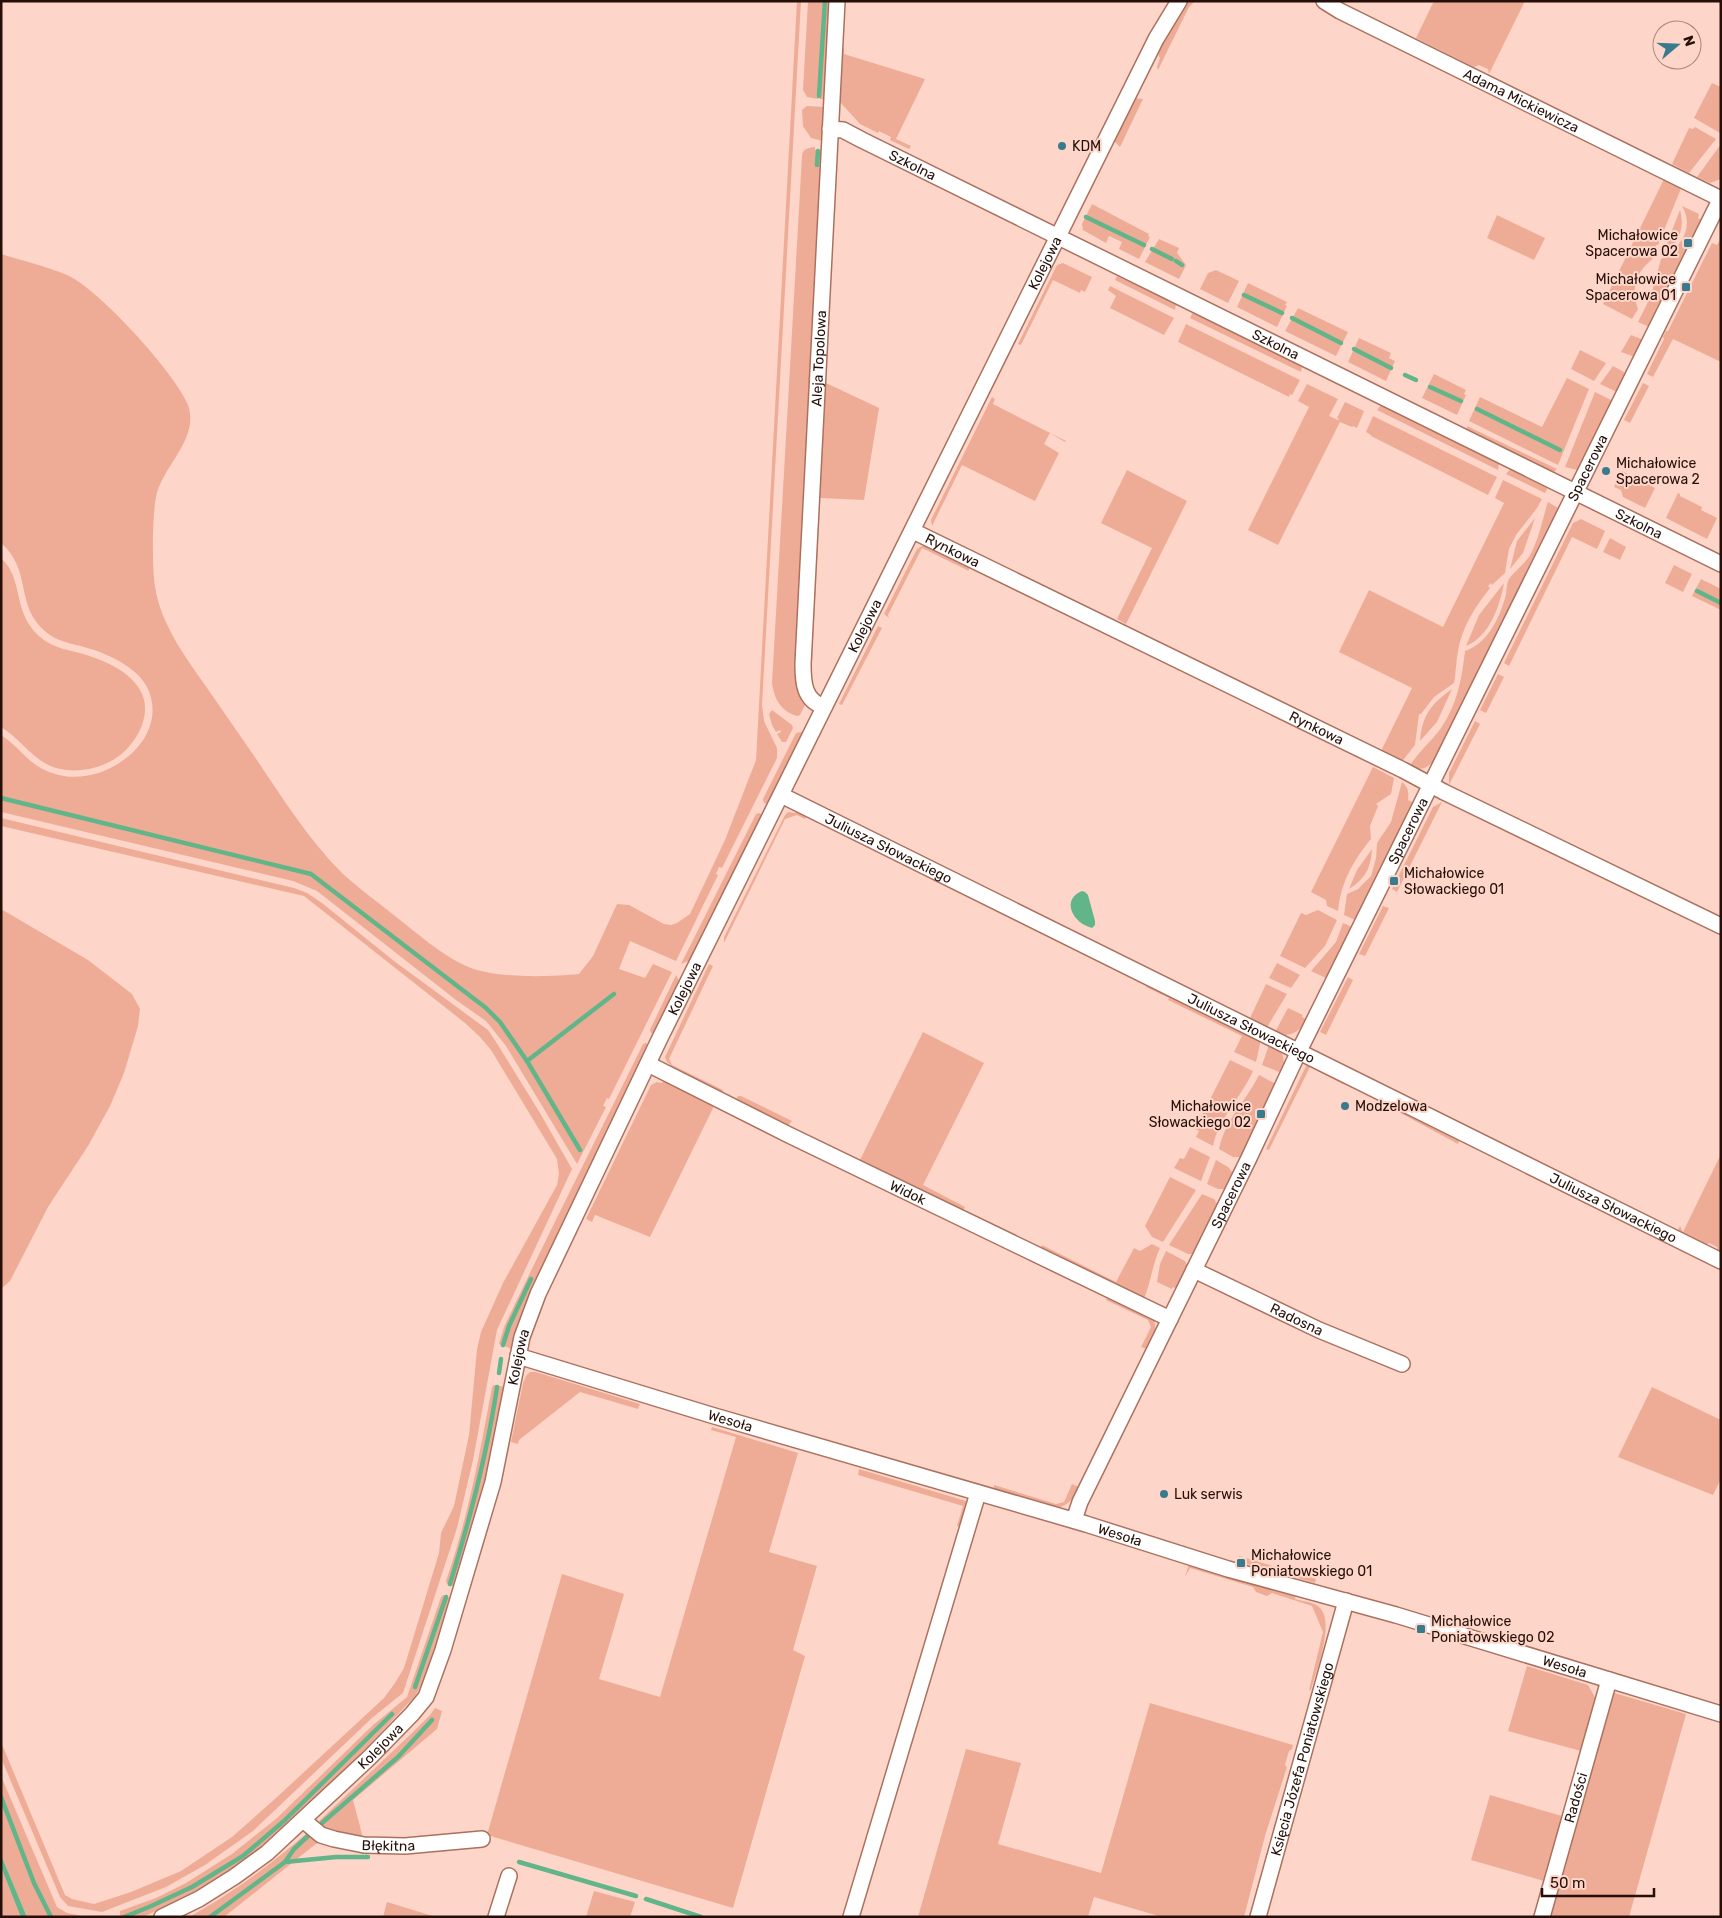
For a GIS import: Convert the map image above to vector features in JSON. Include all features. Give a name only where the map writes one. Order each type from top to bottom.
[{"type":"street","name":"Aleja Topolowa","points":[[824,707],[813,702],[807,694],[804,686],[803,664],[837,1]]},
{"type":"street","name":"Kolejowa","points":[[162,1917],[234,1877],[267,1853],[304,1820],[412,1714],[428,1692],[445,1644],[493,1482],[518,1356],[525,1329],[538,1294],[648,1064],[1057,237],[1156,39],[1179,1]]},
{"type":"street","name":"Adama Mickiewicza","points":[[1324,1],[1721,198]]},
{"type":"street","name":"Szkolna","points":[[830,128],[843,130],[1721,564]]},
{"type":"street","name":"Spacerowa","points":[[1074,1520],[1080,1502],[1299,1051],[1721,198]]},
{"type":"street","name":"Rynkowa","points":[[912,531],[1721,926]]},
{"type":"street","name":"Juliusza Słowackiego","points":[[781,795],[1721,1261]]},
{"type":"street","name":"Widok","points":[[648,1064],[1170,1320]]},
{"type":"street","name":"Radosna","points":[[1194,1270],[1320,1330],[1402,1364]]},
{"type":"street","name":"Wesoła","points":[[518,1356],[700,1412],[1074,1520],[1228,1569],[1346,1601],[1721,1714]]},
{"type":"street","points":[[852,1917],[978,1493]]},
{"type":"street","name":"Księcia Józefa Poniatowskiego","points":[[1258,1917],[1346,1601]]},
{"type":"street","name":"Radości","points":[[1542,1917],[1610,1680]]},
{"type":"street","name":"Błękitna","points":[[304,1820],[321,1835],[334,1840],[364,1845],[404,1846],[482,1839]]},
{"type":"street","points":[[496,1917],[509,1876]]},
{"type":"shaded area","points":[[797,1],[801,1],[762,705],[764,721],[777,748],[777,758],[722,868],[719,867],[716,874],[718,875],[676,961],[630,941],[619,969],[645,978],[653,964],[672,972],[609,1099],[607,1098],[603,1106],[606,1107],[577,1164],[506,1046],[486,1021],[456,1000],[317,891],[293,881],[1,812],[1,735],[41,768],[59,775],[78,777],[97,773],[115,766],[130,755],[143,740],[151,724],[152,706],[147,687],[142,679],[120,661],[102,653],[55,638],[36,622],[26,600],[17,565],[11,554],[1,543],[1,254],[43,266],[67,275],[81,283],[135,333],[181,391],[188,405],[189,429],[185,441],[165,474],[156,497],[153,529],[155,587],[162,614],[174,639],[293,814],[329,859],[355,884],[428,942],[464,965],[476,970],[505,975],[552,976],[579,974],[593,956],[617,904],[629,905],[664,924],[671,925],[690,914],[725,840],[756,760]]},
{"type":"shaded area","points":[[808,1],[824,1],[818,99],[807,97],[803,90]]},
{"type":"shaded area","points":[[827,1],[830,1],[825,100],[820,99]]},
{"type":"shaded area","points":[[1187,1],[1195,1],[1189,7],[1158,70],[1160,58],[1157,52]]},
{"type":"shaded area","points":[[1434,1],[1525,1],[1489,74],[1488,69],[1479,65],[1474,67],[1416,38]]},
{"type":"shaded area","points":[[844,48],[844,54],[925,79],[896,139],[911,146],[909,149],[890,140],[891,137],[860,124],[839,101],[840,50]]},
{"type":"shaded area","points":[[1712,83],[1721,87],[1720,133],[1694,118]]},
{"type":"shaded area","points":[[1134,98],[1143,99],[1120,147],[1113,140]]},
{"type":"shaded area","points":[[807,106],[825,107],[823,141],[811,138],[803,126],[802,110]]},
{"type":"shaded area","points":[[1695,127],[1716,139],[1689,173],[1672,164],[1689,128],[1693,129]]},
{"type":"shaded area","points":[[1721,144],[1721,179],[1710,183],[1697,177]]},
{"type":"shaded area","points":[[815,147],[815,150],[823,150],[796,680],[799,696],[805,705],[800,715],[797,716],[782,707],[774,694],[772,683],[802,156],[805,150]]},
{"type":"shaded area","points":[[1665,177],[1682,186],[1658,245],[1656,245],[1655,254],[1642,270],[1637,280],[1635,297],[1638,309],[1632,319],[1603,304]]},
{"type":"shaded area","points":[[1092,204],[1149,234],[1148,236],[1150,237],[1139,259],[1119,249],[1122,242],[1109,236],[1106,243],[1083,230],[1082,224]]},
{"type":"shaded area","points":[[1682,206],[1699,214],[1698,218],[1702,220],[1650,325],[1647,326],[1638,322],[1651,296],[1661,259],[1674,250],[1684,237],[1687,222]]},
{"type":"shaded area","points":[[1680,210],[1682,223],[1679,235],[1673,245],[1663,253]]},
{"type":"shaded area","points":[[1497,215],[1545,238],[1534,260],[1487,238]]},
{"type":"shaded area","points":[[1721,238],[1721,362],[1673,339],[1653,377],[1647,374],[1664,339],[1663,337],[1666,331],[1668,331],[1712,243],[1717,245]]},
{"type":"shaded area","points":[[1159,239],[1179,248],[1177,253],[1186,265],[1179,279],[1145,262]]},
{"type":"shaded area","points":[[1063,263],[1092,277],[1085,292],[1081,290],[1080,293],[1053,280],[1021,345],[1018,344],[1057,265]]},
{"type":"shaded area","points":[[1216,270],[1239,281],[1228,303],[1200,289],[1208,273]]},
{"type":"shaded area","points":[[1117,276],[1176,304],[1175,310],[1115,280]]},
{"type":"shaded area","points":[[1248,283],[1287,302],[1277,327],[1237,307]]},
{"type":"shaded area","points":[[1110,286],[1174,318],[1164,335],[1110,308],[1116,296],[1108,290]]},
{"type":"shaded area","points":[[1298,308],[1348,332],[1336,356],[1285,331]]},
{"type":"shaded area","points":[[1193,312],[1302,366],[1301,372],[1190,318]]},
{"type":"shaded area","points":[[1186,324],[1300,380],[1292,395],[1290,394],[1289,397],[1178,342]]},
{"type":"shaded area","points":[[1631,335],[1641,339],[1642,342],[1635,357],[1621,352]]},
{"type":"shaded area","points":[[1359,338],[1391,353],[1389,358],[1395,361],[1386,381],[1348,362]]},
{"type":"shaded area","points":[[1580,350],[1606,363],[1594,381],[1571,369]]},
{"type":"shaded area","points":[[1613,366],[1626,374],[1617,392],[1600,384]]},
{"type":"shaded area","points":[[1434,374],[1466,390],[1464,394],[1466,395],[1457,415],[1422,398]]},
{"type":"shaded area","points":[[826,376],[826,383],[879,408],[864,500],[820,498],[811,682],[808,680],[823,377]]},
{"type":"shaded area","points":[[1567,378],[1589,389],[1558,465],[1469,421],[1480,397],[1542,427]]},
{"type":"shaded area","points":[[1643,383],[1649,386],[1630,423],[1624,420]]},
{"type":"shaded area","points":[[1307,384],[1338,399],[1329,416],[1338,420],[1337,418],[1345,402],[1364,411],[1357,428],[1340,422],[1278,545],[1248,530],[1309,407],[1298,401]]},
{"type":"shaded area","points":[[1595,392],[1613,401],[1578,469],[1565,467]]},
{"type":"shaded area","points":[[992,397],[995,399],[993,404],[1066,441],[1050,433],[1044,444],[1059,453],[1035,501],[962,465],[932,526],[931,520]]},
{"type":"shaded area","points":[[1381,405],[1499,464],[1498,470],[1377,410]]},
{"type":"shaded area","points":[[1373,416],[1497,477],[1488,495],[1371,436],[1366,432]]},
{"type":"shaded area","points":[[1467,426],[1557,469],[1553,473],[1467,430]]},
{"type":"shaded area","points":[[1511,468],[1548,487],[1545,493],[1506,474]]},
{"type":"shaded area","points":[[1127,470],[1187,501],[1126,624],[1117,619],[1152,548],[1101,523]]},
{"type":"shaded area","points":[[1622,471],[1655,488],[1645,508],[1623,497],[1621,490],[1614,487]]},
{"type":"shaded area","points":[[1503,480],[1542,499],[1516,535],[1509,549],[1505,573],[1492,585],[1491,583],[1488,586],[1490,588],[1474,610],[1466,626],[1458,651],[1454,683],[1434,697],[1419,714],[1415,745],[1401,763],[1380,753],[1412,688],[1339,652],[1369,590],[1443,627],[1504,503],[1495,498]]},
{"type":"shaded area","points":[[1678,493],[1680,496],[1702,507],[1701,510],[1717,518],[1707,539],[1666,518]]},
{"type":"shaded area","points":[[1548,502],[1558,508],[1556,516],[1435,759],[1424,768],[1409,767],[1447,719],[1458,691],[1465,651],[1480,643],[1496,622],[1505,598],[1507,583],[1529,557],[1538,537]]},
{"type":"shaded area","points":[[1535,518],[1523,553],[1510,569],[1517,541]]},
{"type":"shaded area","points":[[1581,519],[1605,531],[1597,549],[1572,537],[1509,666],[1504,663],[1573,523]]},
{"type":"shaded area","points":[[1610,538],[1626,547],[1620,560],[1603,552]]},
{"type":"shaded area","points":[[924,545],[969,567],[969,571],[922,548],[888,615],[889,618],[884,614],[917,549]]},
{"type":"shaded area","points":[[1,558],[9,567],[26,620],[33,630],[53,645],[88,655],[114,666],[129,677],[140,690],[145,710],[140,730],[127,748],[111,761],[98,767],[84,770],[56,768],[34,755],[1,727]]},
{"type":"shaded area","points":[[1674,565],[1692,574],[1683,592],[1665,583]]},
{"type":"shaded area","points":[[1701,579],[1721,589],[1721,610],[1692,596]]},
{"type":"shaded area","points":[[1504,583],[1500,601],[1492,620],[1481,636],[1466,646],[1479,615]]},
{"type":"shaded area","points":[[878,626],[882,628],[842,705],[839,704]]},
{"type":"shaded area","points":[[1498,674],[1504,677],[1486,713],[1480,710]]},
{"type":"shaded area","points":[[1452,689],[1437,722],[1420,741],[1425,717],[1433,705]]},
{"type":"shaded area","points":[[772,710],[792,725],[793,728],[786,742],[782,742],[777,734],[781,732],[780,730],[776,732],[772,725],[769,714]]},
{"type":"shaded area","points":[[1475,721],[1480,724],[1449,785],[1449,773]]},
{"type":"shaded area","points":[[801,732],[804,734],[768,804],[764,803],[763,799],[796,733]]},
{"type":"shaded area","points":[[1373,767],[1394,778],[1391,794],[1376,804],[1378,806],[1370,826],[1371,839],[1349,872],[1342,891],[1338,911],[1327,906],[1326,900],[1311,892]]},
{"type":"shaded area","points":[[1402,782],[1408,790],[1408,800],[1412,802],[1411,808],[1355,920],[1344,915],[1347,894],[1358,889],[1371,876],[1376,858],[1377,843],[1391,822]]},
{"type":"shaded area","points":[[1442,802],[1397,892],[1392,889],[1433,807]]},
{"type":"shaded area","points":[[798,808],[808,814],[805,819],[797,815],[785,819],[724,943],[724,937],[785,815],[788,812],[795,813]]},
{"type":"shaded area","points":[[756,814],[763,815],[691,960],[681,964]]},
{"type":"shaded area","points":[[1,818],[294,888],[307,893],[394,961],[488,1030],[540,1113],[572,1169],[497,1330],[473,1460],[457,1528],[403,1693],[372,1718],[253,1831],[205,1865],[166,1887],[102,1912],[68,1906],[60,1897],[1,1758],[1,1742],[65,1895],[72,1899],[94,1904],[131,1892],[181,1871],[232,1837],[384,1698],[404,1668],[439,1553],[441,1533],[454,1506],[469,1435],[477,1349],[481,1332],[503,1283],[557,1185],[559,1174],[557,1159],[491,1050],[480,1037],[465,1023],[304,896],[1,826]]},
{"type":"shaded area","points":[[1372,849],[1369,867],[1363,877],[1349,889],[1357,870]]},
{"type":"shaded area","points":[[1082,891],[1088,895],[1095,921],[1095,925],[1092,928],[1079,921],[1072,911],[1072,899]]},
{"type":"shaded area","points":[[1383,906],[1389,908],[1365,956],[1359,954]]},
{"type":"shaded area","points":[[1,909],[88,960],[132,994],[140,1009],[138,1026],[124,1073],[110,1106],[88,1146],[48,1207],[10,1281],[1,1289]]},
{"type":"shaded area","points":[[1318,910],[1337,920],[1325,946],[1305,968],[1280,956],[1301,913],[1306,915]]},
{"type":"shaded area","points":[[1343,923],[1352,927],[1326,978],[1311,971],[1336,942]]},
{"type":"shaded area","points":[[1277,963],[1300,975],[1291,988],[1269,978]]},
{"type":"shaded area","points":[[709,964],[713,966],[669,1059],[672,1065],[723,1090],[721,1094],[669,1069],[671,1065],[665,1057]]},
{"type":"shaded area","points":[[676,975],[680,983],[655,1034],[651,1033],[650,1030]]},
{"type":"shaded area","points":[[1348,977],[1353,980],[1326,1035],[1320,1032]]},
{"type":"shaded area","points":[[1148,984],[1261,1039],[1256,1062],[1234,1052],[1242,1036],[1168,1000],[1169,998],[1146,987]]},
{"type":"shaded area","points":[[1266,984],[1287,994],[1266,1029],[1192,992],[1193,990],[1250,1018]]},
{"type":"shaded area","points":[[1288,1008],[1303,1015],[1302,1017],[1306,1019],[1297,1031],[1289,1035],[1274,1034]]},
{"type":"shaded area","points":[[923,1032],[984,1063],[923,1185],[965,1207],[962,1213],[859,1162]]},
{"type":"shaded area","points":[[1270,1042],[1278,1048],[1284,1059],[1282,1073],[1262,1065]]},
{"type":"shaded area","points":[[643,1044],[649,1045],[526,1304],[512,1349],[499,1344],[504,1327],[538,1256]]},
{"type":"shaded area","points":[[1230,1060],[1253,1071],[1220,1126],[1213,1146],[1196,1137],[1199,1131],[1195,1129]]},
{"type":"shaded area","points":[[1307,1064],[1345,1081],[1343,1084],[1310,1067],[1269,1150],[1266,1149]]},
{"type":"shaded area","points":[[1259,1075],[1276,1084],[1241,1157],[1233,1157],[1219,1149],[1222,1138],[1231,1119]]},
{"type":"shaded area","points":[[664,1079],[715,1104],[650,1237],[595,1215],[592,1222],[586,1219],[651,1085],[657,1082],[662,1083]]},
{"type":"shaded area","points":[[738,1096],[792,1121],[787,1127],[735,1101]]},
{"type":"shaded area","points":[[1382,1099],[1460,1138],[1458,1144],[1380,1102]]},
{"type":"shaded area","points":[[1190,1147],[1210,1157],[1201,1181],[1174,1168],[1180,1158],[1184,1159]]},
{"type":"shaded area","points":[[1721,1154],[1721,1254],[1718,1253],[1717,1247],[1709,1243],[1704,1246],[1679,1234],[1678,1230],[1680,1226],[1683,1232]]},
{"type":"shaded area","points":[[1216,1160],[1228,1167],[1233,1173],[1225,1189],[1218,1189],[1207,1184]]},
{"type":"shaded area","points":[[1170,1177],[1196,1190],[1163,1242],[1152,1237],[1145,1226]]},
{"type":"shaded area","points":[[1202,1194],[1214,1199],[1218,1205],[1194,1254],[1188,1254],[1169,1245]]},
{"type":"shaded area","points":[[1152,1244],[1160,1248],[1143,1301],[1040,1250],[1042,1245],[1116,1282],[1134,1248],[1140,1251]]},
{"type":"shaded area","points":[[1166,1251],[1185,1261],[1188,1266],[1177,1289],[1173,1287],[1172,1289],[1157,1282],[1160,1264]]},
{"type":"shaded area","points":[[1109,1296],[1154,1320],[1156,1331],[1147,1349],[1141,1347],[1151,1327],[1148,1320],[1106,1300]]},
{"type":"shaded area","points":[[530,1372],[536,1372],[640,1404],[638,1409],[580,1392],[519,1440],[518,1444],[511,1442],[523,1383]]},
{"type":"shaded area","points":[[494,1385],[505,1387],[484,1488],[455,1587],[447,1584],[446,1581],[467,1509],[492,1387]]},
{"type":"shaded area","points":[[1652,1387],[1721,1420],[1721,1479],[1713,1495],[1618,1457]]},
{"type":"shaded area","points":[[712,1427],[798,1453],[769,1552],[817,1566],[793,1650],[805,1656],[733,1908],[487,1835],[562,1574],[624,1594],[599,1679],[660,1697],[736,1437],[711,1430]]},
{"type":"shaded area","points":[[859,1469],[966,1501],[968,1504],[961,1526],[957,1526],[963,1506],[858,1475]]},
{"type":"shaded area","points":[[1072,1484],[1079,1487],[1072,1499],[1063,1506],[1054,1508],[994,1491],[994,1485],[1056,1504],[1064,1502]]},
{"type":"shaded area","points":[[1239,1556],[1316,1579],[1315,1583],[1240,1562]]},
{"type":"shaded area","points":[[1189,1564],[1296,1594],[1295,1599],[1312,1603],[1320,1608],[1326,1625],[1325,1636],[1311,1690],[1309,1690],[1323,1632],[1312,1606],[1272,1593],[1267,1596],[1256,1592],[1253,1587],[1190,1568],[1185,1577]]},
{"type":"shaded area","points":[[443,1595],[452,1598],[424,1679],[416,1695],[339,1777],[277,1835],[232,1870],[184,1898],[143,1917],[120,1917],[120,1911],[156,1898],[186,1883],[232,1854],[277,1818],[373,1725],[407,1697]]},
{"type":"shaded area","points":[[1527,1666],[1588,1685],[1596,1699],[1581,1751],[1508,1731]]},
{"type":"shaded area","points":[[1611,1692],[1686,1714],[1629,1917],[1551,1917]]},
{"type":"shaded area","points":[[1150,1703],[1293,1745],[1285,1765],[1287,1767],[1265,1836],[1244,1917],[1162,1917],[1094,1897],[1088,1917],[918,1917],[966,1749],[1021,1763],[998,1844],[1101,1873]]},
{"type":"shaded area","points":[[435,1708],[442,1711],[437,1729],[353,1800],[363,1838],[327,1830],[323,1827],[324,1825],[319,1821],[411,1734]]},
{"type":"shaded area","points":[[1,1776],[57,1907],[67,1913],[87,1917],[27,1917],[1,1855]]},
{"type":"shaded area","points":[[1490,1795],[1562,1816],[1544,1881],[1471,1860]]},
{"type":"shaded area","points":[[306,1834],[317,1843],[224,1917],[189,1917],[249,1879]]},
{"type":"shaded area","points":[[1,1855],[27,1917],[21,1917],[20,1915],[1,1867]]},
{"type":"shaded area","points":[[1,1867],[20,1915],[21,1917],[1,1917]]},
{"type":"shaded area","points":[[594,1891],[635,1902],[630,1917],[586,1917]]},
{"type":"shaded area","points":[[387,1902],[436,1917],[383,1917]]},
{"type":"waterway","points":[[819,96],[825,1]]},
{"type":"waterway","points":[[817,165],[818,151]]},
{"type":"waterway","points":[[1086,217],[1144,245]]},
{"type":"waterway","points":[[1152,249],[1172,259]]},
{"type":"waterway","points":[[1176,261],[1182,265]]},
{"type":"waterway","points":[[1244,295],[1282,313]]},
{"type":"waterway","points":[[1292,318],[1341,343]]},
{"type":"waterway","points":[[1354,349],[1391,368]]},
{"type":"waterway","points":[[1405,375],[1416,380]]},
{"type":"waterway","points":[[1430,387],[1461,401]]},
{"type":"waterway","points":[[1477,409],[1560,450]]},
{"type":"waterway","points":[[1697,591],[1721,603]]},
{"type":"waterway","points":[[1,798],[311,874],[486,1008],[500,1022],[527,1061],[580,1150]]},
{"type":"waterway","points":[[527,1061],[614,994]]},
{"type":"waterway","points":[[503,1345],[509,1326],[531,1279]]},
{"type":"waterway","points":[[499,1373],[501,1359]]},
{"type":"waterway","points":[[450,1584],[477,1487],[497,1387]]},
{"type":"waterway","points":[[415,1687],[446,1597]]},
{"type":"waterway","points":[[124,1917],[192,1887],[243,1856],[284,1821],[392,1714]]},
{"type":"waterway","points":[[322,1823],[398,1757],[432,1720]]},
{"type":"waterway","points":[[1,1797],[34,1883],[51,1917]]},
{"type":"waterway","points":[[210,1917],[285,1862],[294,1849],[308,1836]]},
{"type":"waterway","points":[[285,1862],[336,1857],[368,1857]]},
{"type":"waterway","points":[[519,1862],[636,1896]]},
{"type":"waterway","points":[[646,1899],[701,1917]]},
{"type":"place","name":"KDM","points":[[1062,146]]},
{"type":"place","name":"Michałowice Spacerowa 02","points":[[1688,243]]},
{"type":"place","name":"Michałowice Spacerowa 01","points":[[1686,287]]},
{"type":"place","name":"Michałowice Spacerowa 2","points":[[1606,471]]},
{"type":"place","name":"Michałowice Słowackiego 01","points":[[1394,881]]},
{"type":"place","name":"Modzelowa","points":[[1345,1106]]},
{"type":"place","name":"Michałowice Słowackiego 02","points":[[1261,1114]]},
{"type":"place","name":"Luk serwis","points":[[1164,1494]]},
{"type":"place","name":"Michałowice Poniatowskiego 01","points":[[1241,1563]]},
{"type":"place","name":"Michałowice Poniatowskiego 02","points":[[1421,1629]]}]
